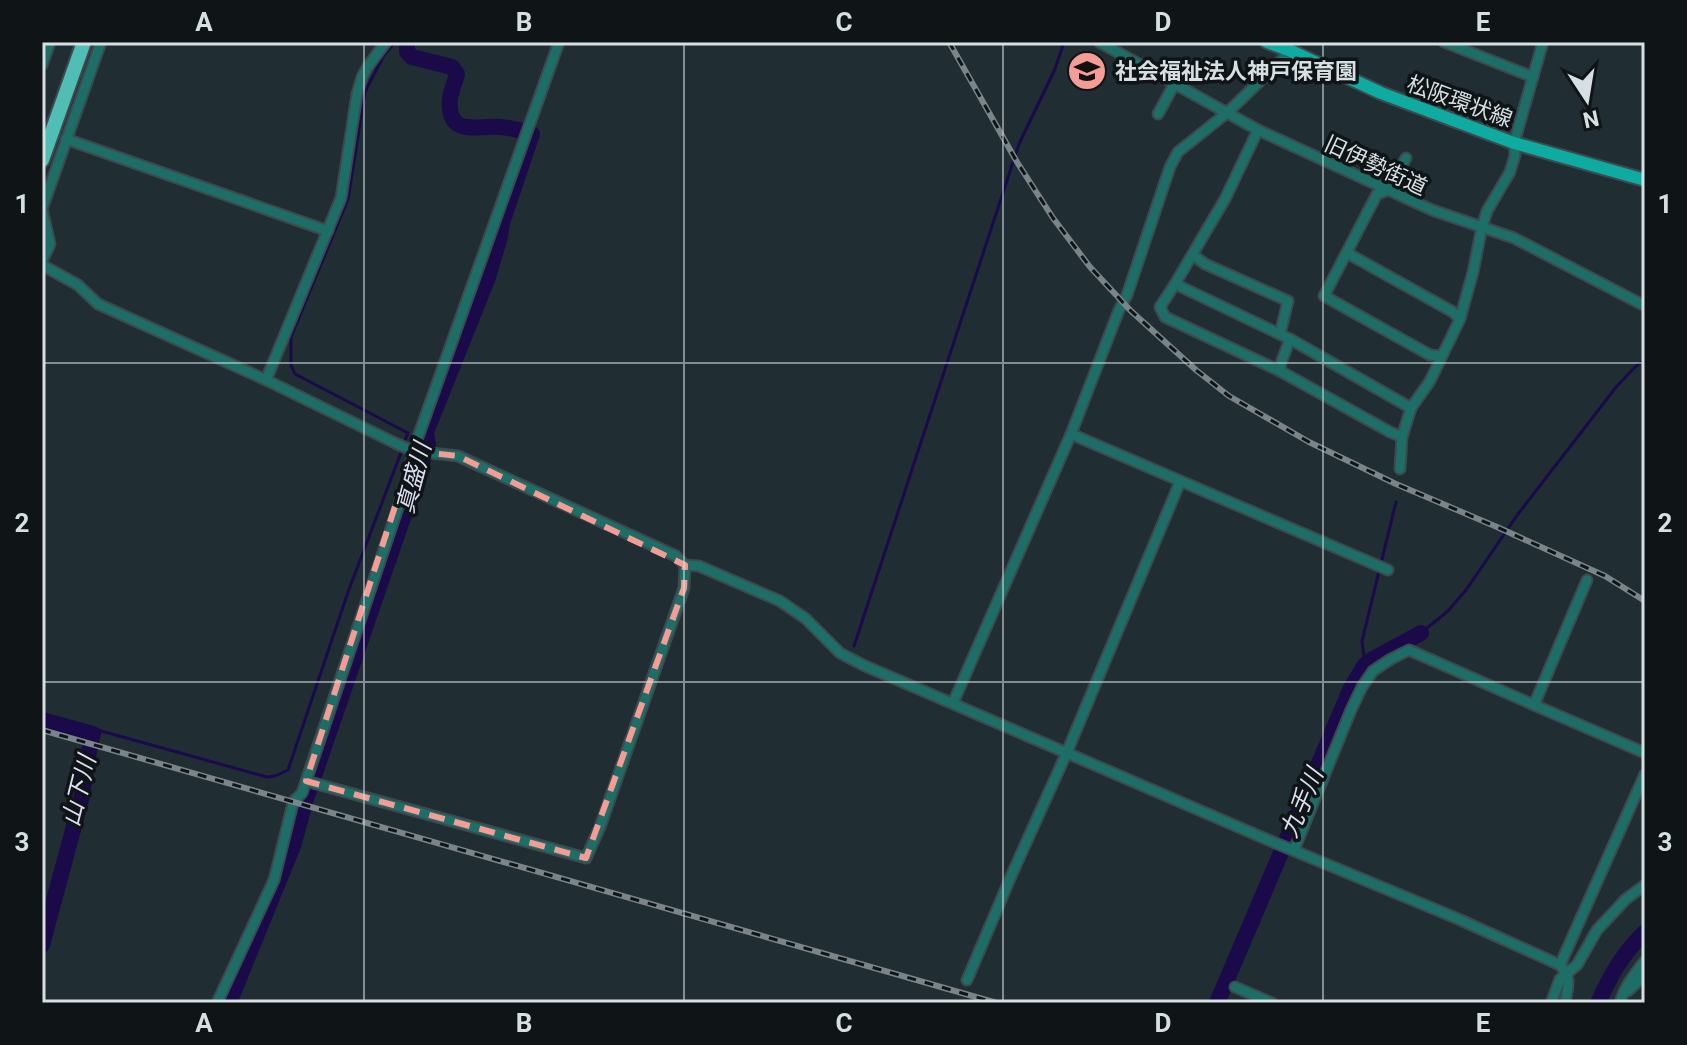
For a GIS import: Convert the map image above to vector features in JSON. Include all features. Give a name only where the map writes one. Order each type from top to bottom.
[{"type":"highway","points":[[42,160],[84,42]]},
{"type":"main road","name":"松阪環状線","points":[[1267,42],[1295,46],[1381,93],[1514,143],[1645,180]]},
{"type":"street","points":[[42,65],[50,42]]},
{"type":"street","points":[[101,42],[42,209],[50,244],[42,263],[78,285],[98,304],[266,380],[397,444],[411,450],[458,456],[676,556],[685,565],[699,566],[780,601],[805,618],[840,653],[863,665],[1456,918],[1563,969],[1569,981],[1565,1003]]},
{"type":"street","points":[[266,380],[341,198],[362,77],[386,42]]},
{"type":"street","points":[[217,1003],[274,880],[294,801],[302,793],[408,478],[411,450],[559,42]]},
{"type":"street","name":"旧伊勢街道","points":[[1099,42],[1258,130],[1432,210],[1514,238],[1645,306]]},
{"type":"street","points":[[1444,42],[1533,77]]},
{"type":"street","points":[[1400,469],[1402,437],[1411,408],[1430,381],[1460,319],[1487,211],[1510,172],[1515,155],[1514,143],[1543,42]]},
{"type":"street","points":[[953,703],[1071,434],[1127,295],[1170,167],[1178,152],[1228,112],[1295,46]]},
{"type":"street","points":[[1158,114],[1175,83]]},
{"type":"street","points":[[1258,130],[1225,199],[1160,307],[1165,317],[1280,371],[1402,437]]},
{"type":"street","points":[[66,139],[328,231]]},
{"type":"street","points":[[1406,158],[1389,190],[1377,194],[1324,296],[1430,355],[1441,356]]},
{"type":"street","points":[[1347,253],[1453,312],[1460,319]]},
{"type":"street","points":[[1193,255],[1205,264],[1288,301],[1280,334]]},
{"type":"street","points":[[1175,284],[1290,339],[1411,408]]},
{"type":"street","points":[[1280,371],[1290,339]]},
{"type":"street","points":[[1071,434],[1388,570]]},
{"type":"street","points":[[967,980],[1180,482]]},
{"type":"street","points":[[306,781],[586,858],[600,827],[684,588],[685,565]]},
{"type":"street","points":[[1534,705],[1587,580]]},
{"type":"street","points":[[1294,850],[1362,687],[1373,671],[1409,650],[1645,753]]},
{"type":"street","points":[[1551,1003],[1645,774]]},
{"type":"street","points":[[1563,969],[1577,965],[1597,930],[1626,899],[1645,885]]},
{"type":"street","points":[[1620,1001],[1630,980],[1645,961]]},
{"type":"street","points":[[1620,1001],[1645,975]]},
{"type":"street","points":[[1235,987],[1272,1003]]},
{"type":"highlighted area","points":[[413,451],[458,456],[685,565],[684,588],[586,858],[306,781]]},
{"type":"waterway","points":[[395,42],[384,55],[365,92],[348,199],[291,337],[291,365],[295,374],[408,433],[404,443]]},
{"type":"waterway","name":"真盛川","points":[[229,1003],[293,846],[306,799],[428,445],[426,432],[487,280],[502,223],[532,134],[505,127],[474,128],[458,124],[450,111],[457,74],[452,67],[412,57],[407,52],[407,42]]},
{"type":"waterway","points":[[854,646],[1019,144],[1055,69],[1064,42]]},
{"type":"waterway","points":[[1421,633],[1448,611],[1466,590],[1518,514],[1617,386],[1645,360]]},
{"type":"waterway","points":[[93,734],[94,729],[267,777],[288,770],[348,592],[402,450]]},
{"type":"waterway","points":[[1365,665],[1362,641],[1396,502]]},
{"type":"waterway","name":"九手川","points":[[1217,1003],[1351,688],[1365,665],[1421,633]]},
{"type":"waterway","name":"山下川","points":[[42,720],[93,734],[81,800],[42,945]]},
{"type":"waterway","points":[[1598,1003],[1618,965],[1645,932]]},
{"type":"railway","points":[[949,42],[1017,162],[1053,218],[1090,267],[1131,311],[1196,370],[1229,396],[1309,442],[1605,576],[1645,601]]},
{"type":"railway","points":[[42,730],[997,1003]]},
{"type":"place","name":"社会福祉法人神戸保育園","points":[[1087,71]]}]
